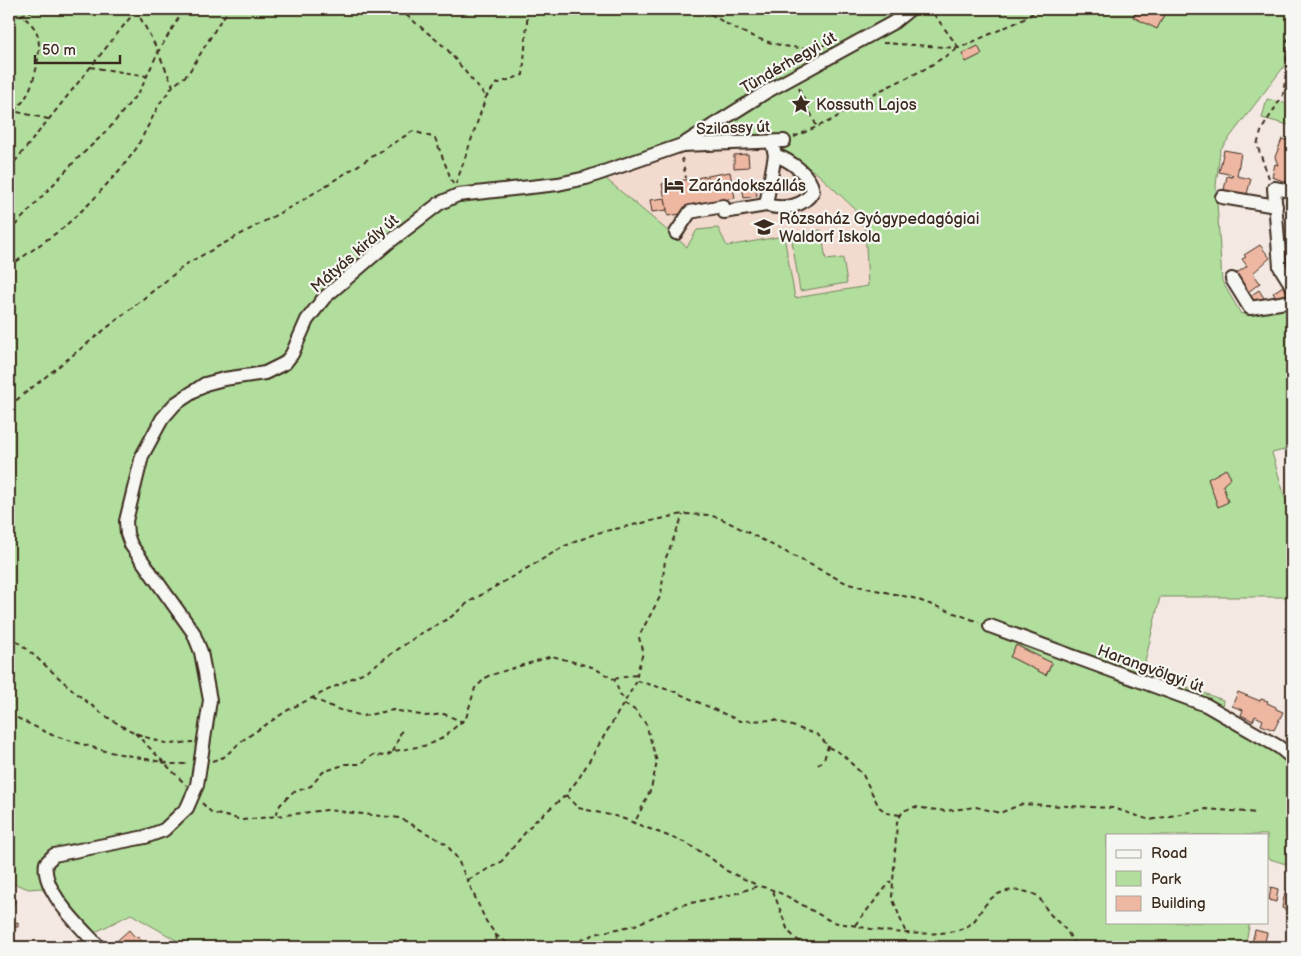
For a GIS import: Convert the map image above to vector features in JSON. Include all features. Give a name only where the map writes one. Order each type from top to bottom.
[{"type":"street","name":"Tündérhegyi út","points":[[681,145],[794,76],[894,22],[910,9]]},
{"type":"street","name":"Szilassy út","points":[[681,145],[777,146]]},
{"type":"street","name":"Mátyás király út","points":[[99,947],[59,901],[50,886],[45,869],[49,858],[64,852],[155,834],[172,825],[187,808],[194,795],[202,762],[210,700],[202,652],[193,632],[138,557],[127,534],[126,521],[142,456],[162,419],[175,404],[205,384],[265,373],[285,364],[292,354],[307,320],[324,298],[388,243],[440,203],[458,195],[558,184],[586,178],[681,145]]},
{"type":"street","points":[[766,204],[777,146]]},
{"type":"street","points":[[676,233],[690,212],[723,206],[724,212],[766,204],[777,208],[793,206],[808,200],[813,191],[811,180],[783,158],[777,146]]},
{"type":"street","points":[[1292,191],[1274,188],[1280,267],[1292,286]]},
{"type":"street","points":[[1222,197],[1276,206]]},
{"type":"street","points":[[1232,279],[1250,308],[1292,301]]},
{"type":"street","name":"Harangvölgyi út","points":[[990,626],[1206,705],[1279,747],[1292,758]]},
{"type":"path","points":[[9,20],[39,9]]},
{"type":"path","points":[[9,170],[136,9],[173,86]]},
{"type":"path","points":[[9,232],[75,161],[108,130],[141,89],[158,52],[184,9]]},
{"type":"path","points":[[9,267],[63,228],[91,202],[136,149],[152,116],[173,86],[188,74],[220,20],[230,9]]},
{"type":"path","points":[[398,9],[446,48],[486,97]]},
{"type":"path","points":[[9,406],[188,263],[298,203],[412,131],[435,138],[455,188],[486,97],[496,84],[523,75],[528,9]]},
{"type":"path","points":[[703,9],[744,33],[784,46],[807,48]]},
{"type":"path","points":[[930,9],[959,48]]},
{"type":"path","points":[[777,146],[816,127],[959,48],[1024,19],[1039,9]]},
{"type":"path","points":[[9,113],[24,100],[38,65],[36,30],[21,15]]},
{"type":"path","points":[[1274,188],[1257,145],[1262,129],[1283,95],[1287,40],[1292,35]]},
{"type":"path","points":[[876,43],[959,48]]},
{"type":"path","points":[[90,67],[147,76]]},
{"type":"path","points":[[794,76],[816,127]]},
{"type":"path","points":[[13,111],[49,119]]},
{"type":"path","points":[[681,145],[686,178]]},
{"type":"path","points":[[468,880],[501,862],[533,823],[566,795],[579,778],[624,704],[637,681],[643,650],[639,636],[661,595],[665,560],[683,514]]},
{"type":"path","points":[[9,714],[52,735],[106,751],[164,763],[179,765],[202,762],[224,756],[243,740],[288,710],[368,670],[420,634],[450,617],[469,602],[565,546],[597,534],[683,514],[708,514],[720,518],[848,584],[913,598],[990,626]]},
{"type":"path","points":[[9,635],[96,710],[135,733],[168,744],[205,740]]},
{"type":"path","points":[[276,814],[280,805],[292,793],[311,786],[323,772],[346,764],[360,764],[373,755],[386,756],[393,752],[433,743],[463,722],[468,714],[475,688],[488,676],[531,661],[554,656],[592,667],[614,679],[637,675]]},
{"type":"path","points":[[614,679],[620,694],[626,700]]},
{"type":"path","points":[[637,681],[673,691],[740,721],[780,721],[818,735],[828,746],[846,758],[863,776],[879,807],[887,813],[900,815]]},
{"type":"path","points":[[312,698],[337,709],[362,716],[393,710],[426,716],[444,714],[463,722]]},
{"type":"path","points":[[624,704],[635,710],[646,724],[657,762],[651,789],[634,824]]},
{"type":"path","points":[[393,752],[403,727]]},
{"type":"path","points":[[135,733],[208,810],[217,815],[243,820],[276,814],[327,810],[400,818],[446,844],[458,858],[486,921],[496,935],[513,947]]},
{"type":"path","points":[[818,765],[824,760],[828,746]]},
{"type":"path","points":[[566,795],[578,808],[619,818],[692,846],[727,871],[773,891],[834,922],[882,932],[940,933],[955,931],[974,921],[996,894],[1003,891],[1017,891],[1038,896],[1049,913],[1067,932],[1076,947]]},
{"type":"path","points":[[905,931],[893,903],[892,880],[895,828],[903,811],[914,807],[945,811],[976,807],[1000,813],[1022,804],[1078,808],[1113,808],[1150,820],[1206,809],[1258,813]]},
{"type":"path","points":[[855,925],[892,880]]},
{"type":"path","points":[[564,947],[595,934],[640,922],[681,905],[734,894],[758,886]]},
{"type":"path","points":[[773,891],[788,931],[802,944]]},
{"type":"path","points":[[496,935],[498,947]]},
{"type":"shaded area","name":"Rózsaház Gyógypedagógiai Waldorf Iskola","points":[[781,146],[787,154],[818,174],[855,209],[865,225],[868,286],[795,298],[687,247],[605,179],[665,156],[681,153]]},
{"type":"green space","points":[[9,9],[1292,9],[1292,56],[1220,150],[1216,186],[1222,281],[1241,314],[1292,304],[1292,448],[1272,453],[1292,521],[1292,604],[1289,597],[1160,597],[1143,671],[1223,700],[1221,718],[1280,754],[1292,765],[1292,866],[1268,858],[1268,834],[1106,834],[1106,924],[1250,924],[1245,947],[188,947],[131,914],[82,939],[41,888],[29,889],[9,882]],"holes":[[[781,146],[787,154],[818,174],[855,209],[855,222],[865,226],[868,286],[795,298],[784,236],[727,246],[718,228],[697,230],[687,247],[606,179],[639,164],[689,151],[761,149]]]},
{"type":"green space","points":[[1267,99],[1292,105],[1292,126],[1262,118]]},
{"type":"green space","points":[[821,230],[826,260],[843,258],[847,283],[800,291],[791,235]]},
{"type":"building","points":[[1137,9],[1167,9],[1157,29],[1133,17]]},
{"type":"building","points":[[978,46],[982,54],[966,62],[962,54]]},
{"type":"building","points":[[1282,139],[1292,142],[1292,184],[1272,177],[1275,164],[1278,165],[1275,157]]},
{"type":"building","points":[[1224,150],[1241,153],[1237,176],[1251,179],[1247,194],[1224,190],[1227,176],[1232,177],[1233,175],[1219,172]]},
{"type":"building","points":[[748,154],[749,167],[734,168],[734,155]]},
{"type":"building","points":[[730,172],[735,198],[685,206],[686,213],[668,216],[662,184]]},
{"type":"building","points":[[755,182],[757,196],[744,198],[742,185]]},
{"type":"building","points":[[665,198],[667,210],[652,212],[650,200]]},
{"type":"building","points":[[1260,245],[1270,258],[1253,273],[1260,283],[1247,293],[1234,275],[1247,266],[1242,259],[1246,257],[1244,255]]},
{"type":"building","points":[[1284,285],[1290,292],[1278,300],[1273,293]]},
{"type":"building","points":[[1259,290],[1264,298],[1255,304],[1250,296]]},
{"type":"building","points":[[1226,469],[1231,478],[1223,485],[1228,502],[1218,507],[1208,479]]},
{"type":"building","points":[[1016,645],[1052,663],[1046,675],[1010,657]]},
{"type":"building","points":[[1238,692],[1260,701],[1261,699],[1268,701],[1267,703],[1283,712],[1274,730],[1261,725],[1263,720],[1255,716],[1253,721],[1241,715],[1243,710],[1232,706]]},
{"type":"building","points":[[1271,887],[1278,889],[1276,902],[1269,900]]},
{"type":"building","points":[[1288,888],[1292,890],[1292,907],[1289,911],[1282,908],[1285,892],[1287,892]]},
{"type":"building","points":[[14,897],[15,903],[12,905],[14,923],[18,922],[18,927],[9,927],[9,898]]},
{"type":"building","points":[[129,930],[135,937],[137,936],[147,947],[111,946]]},
{"type":"building","points":[[1255,930],[1267,933],[1264,946],[1268,947],[1251,947]]},
{"type":"place","name":"Kossuth Lajos","points":[[801,104]]},
{"type":"place","name":"Zarándokszállás","points":[[674,185]]},
{"type":"place","name":"Rózsaház Gyógypedagógiai Waldorf Iskola","points":[[764,227]]}]
